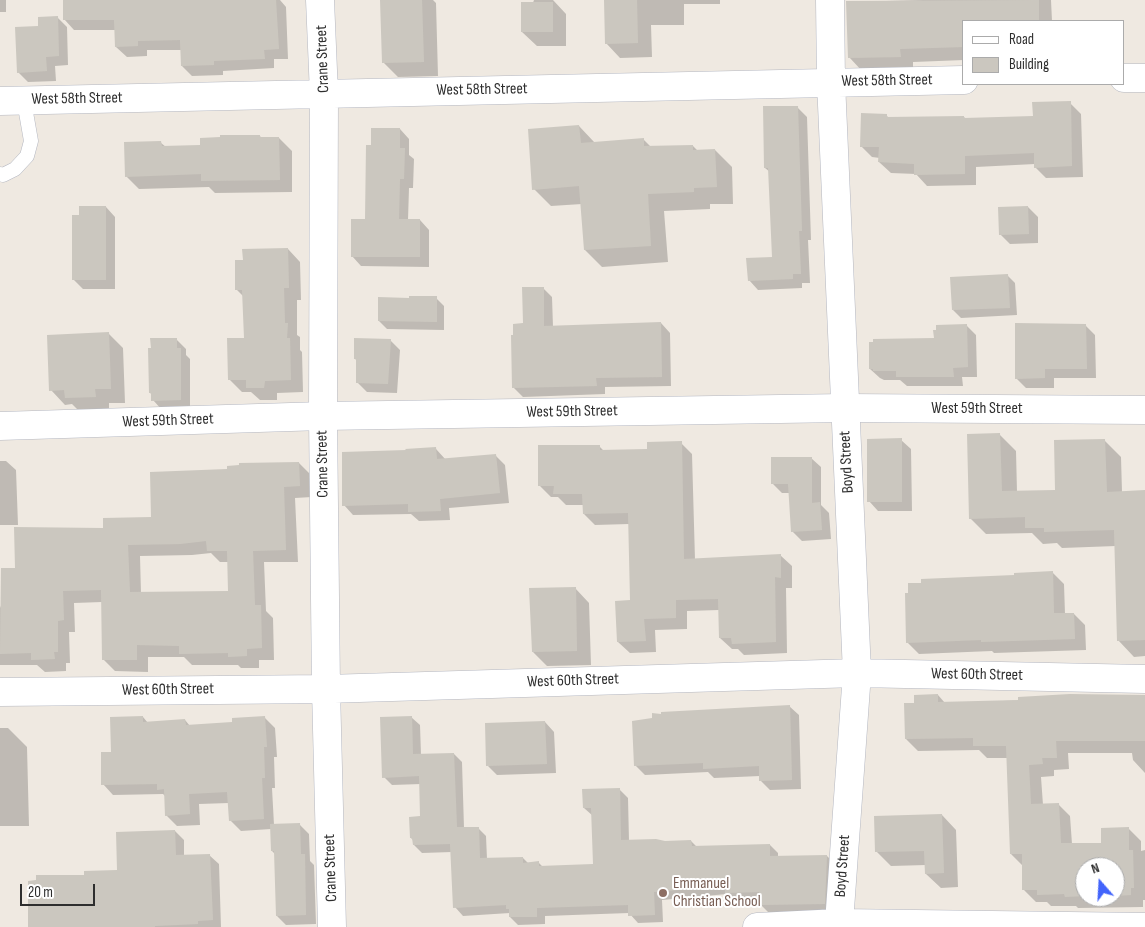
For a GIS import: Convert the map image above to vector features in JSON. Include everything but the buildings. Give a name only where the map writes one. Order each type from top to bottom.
[{"type":"street","name":"Crane Street","points":[[320,0],[324,94],[323,416],[326,689],[332,927]]},
{"type":"street","name":"Boyd Street","points":[[830,0],[831,82],[857,673],[847,925]]},
{"type":"street","points":[[1125,78],[1145,78]]},
{"type":"street","name":"West 58th Street","points":[[12,101],[962,80]]},
{"type":"street","name":"West 59th Street","points":[[0,426],[323,416],[845,408],[1145,410]]},
{"type":"street","name":"West 60th Street","points":[[0,692],[326,689],[857,673],[1145,679]]},
{"type":"street","points":[[757,927],[847,925],[1145,927]]},
{"type":"lane","points":[[0,174],[3,175],[16,169],[27,156],[30,141],[12,101]]},
{"type":"place","name":"Emmanuel Christian School","points":[[663,893]]}]
